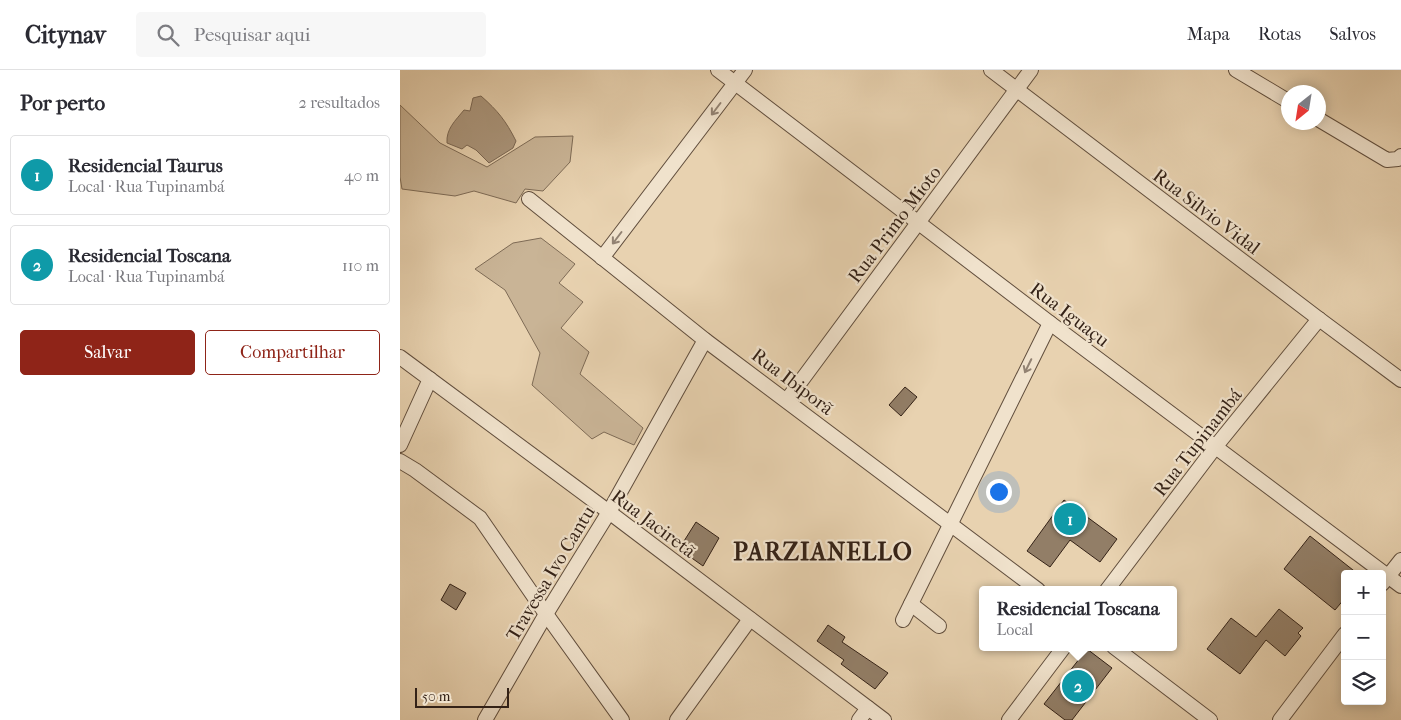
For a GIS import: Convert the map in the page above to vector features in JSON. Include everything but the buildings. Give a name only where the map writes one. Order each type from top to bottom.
[{"type":"street","name":"Rua Iguaçu","points":[[718,70],[1216,446],[1372,570]]},
{"type":"street","points":[[602,258],[745,70]]},
{"type":"street","name":"Rua Silvio Vidal","points":[[991,70],[1401,380]]},
{"type":"street","name":"Rua Primo Mioto","points":[[786,400],[1031,70]]},
{"type":"street","points":[[1236,70],[1281,97]]},
{"type":"street","points":[[1326,124],[1387,160],[1397,158]]},
{"type":"street","name":"Rua Ibiporã","points":[[529,199],[705,340],[1033,586]]},
{"type":"street","name":"Rua Tupinambá","points":[[1110,586],[1216,446],[1319,319]]},
{"type":"street","points":[[904,620],[1050,322]]},
{"type":"street","name":"Travessa Ivo Cantu","points":[[485,720],[546,614],[609,512],[705,340]]},
{"type":"street","name":"Rua Jaciretã","points":[[400,357],[884,720]]},
{"type":"street","points":[[400,445],[430,379]]},
{"type":"street","points":[[400,461],[416,470],[480,518],[622,720]]},
{"type":"street","points":[[1386,579],[1401,560]]},
{"type":"street","name":"Rua Iguaçu","points":[[1386,580],[1401,586]]},
{"type":"street","points":[[911,604],[939,626]]},
{"type":"street","points":[[677,720],[750,619]]},
{"type":"street","points":[[1280,720],[1341,639]]},
{"type":"street","points":[[1009,720],[1061,651]]},
{"type":"street","points":[[1119,651],[1210,720]]},
{"type":"street","points":[[859,720],[868,708]]},
{"type":"shaded area","points":[[481,96],[501,117],[516,141],[513,148],[489,163],[476,150],[467,145],[462,149],[447,143],[448,133],[454,122],[464,110],[470,111],[473,98]]},
{"type":"shaded area","points":[[400,105],[440,143],[487,167],[535,137],[573,136],[570,162],[543,191],[525,189],[516,203],[474,191],[455,196],[402,189],[400,177]]},
{"type":"shaded area","points":[[541,238],[575,264],[559,283],[583,302],[561,328],[589,352],[580,374],[643,428],[634,445],[604,432],[592,439],[532,385],[540,353],[505,290],[475,269],[513,243]]},
{"type":"place","name":"Residencial Taurus","points":[[1070,519]]},
{"type":"place","name":"Residencial Toscana","points":[[1078,686]]},
{"type":"district","name":"PARZIANELLO","points":[[823,552]]}]
